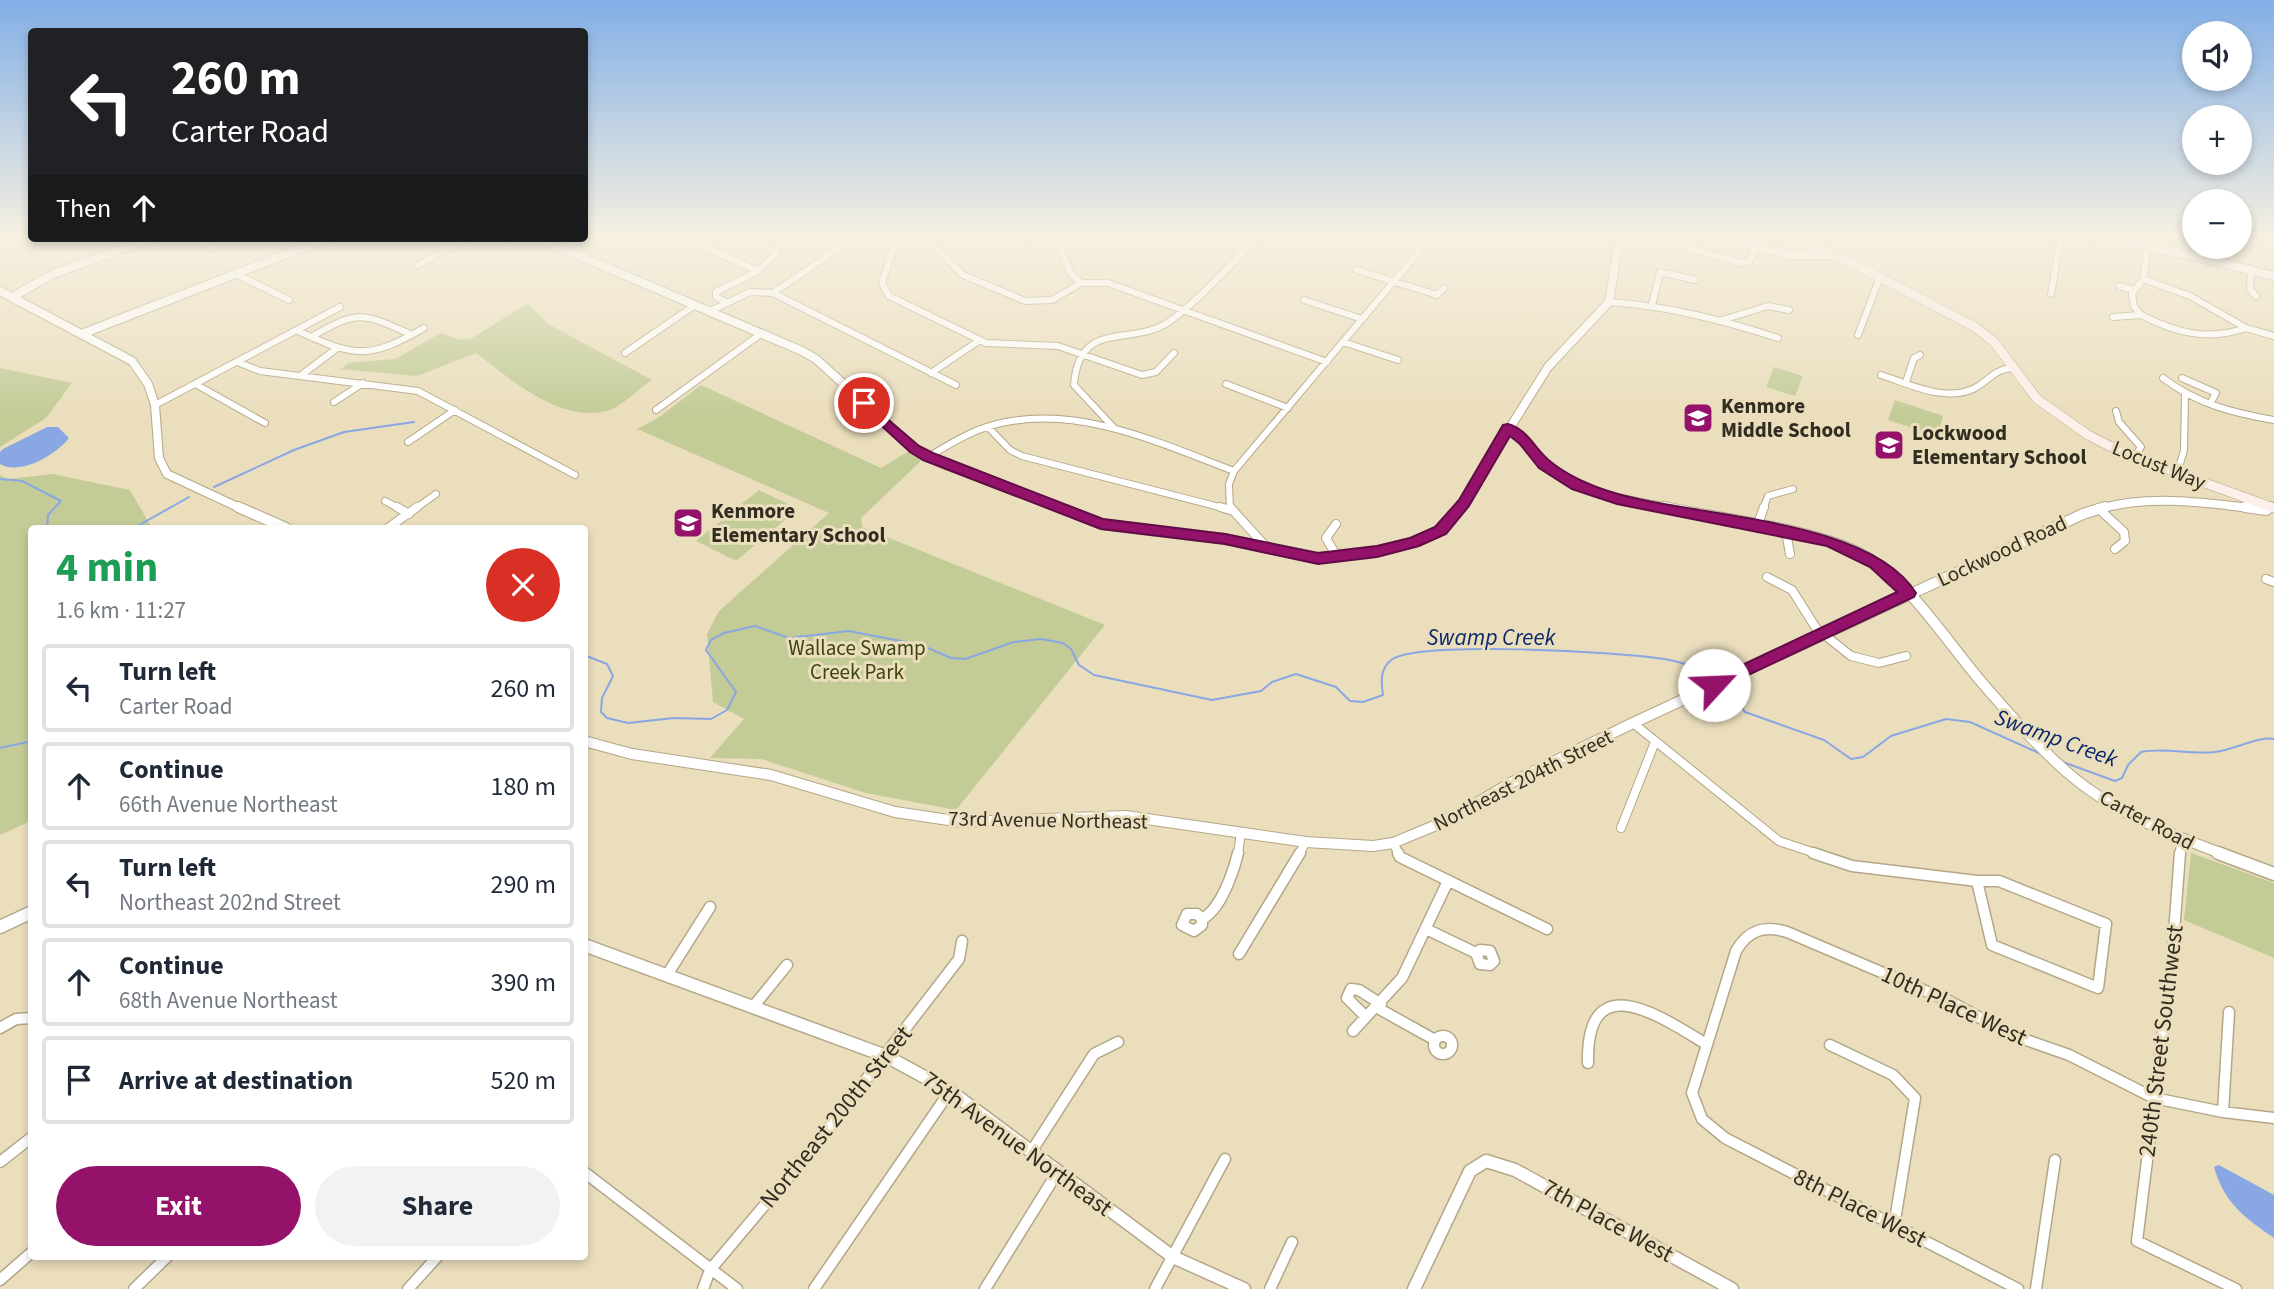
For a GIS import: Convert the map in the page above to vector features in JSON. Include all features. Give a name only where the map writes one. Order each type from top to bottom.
[{"type":"main road","name":"Locust Way","points":[[1914,295],[1975,327],[1994,342],[2037,399],[2060,418],[2134,458],[2273,508]]},
{"type":"street","points":[[8,295],[84,333],[132,361],[148,384],[155,405],[159,458],[167,474],[186,485],[279,525]]},
{"type":"street","points":[[84,333],[182,295]]},
{"type":"street","points":[[279,295],[289,300]]},
{"type":"street","points":[[674,295],[816,359],[915,449],[928,457],[1101,524],[1225,539],[1295,556],[1338,558],[1414,542],[1441,530],[1464,503],[1548,367],[1609,302],[1610,295]]},
{"type":"street","points":[[716,295],[726,302]]},
{"type":"street","points":[[710,311],[742,295]]},
{"type":"street","points":[[778,295],[956,385]]},
{"type":"street","points":[[888,295],[986,343],[1058,346],[1135,373],[1149,375],[1156,372],[1174,353]]},
{"type":"street","points":[[1009,295],[1020,300],[1052,300],[1060,295]]},
{"type":"street","points":[[1142,295],[1327,362]]},
{"type":"street","points":[[1114,428],[1074,385],[1078,362],[1100,339],[1159,327],[1198,295]]},
{"type":"street","points":[[1230,510],[1229,484],[1234,471],[1382,295]]},
{"type":"street","points":[[1651,305],[1654,295]]},
{"type":"street","points":[[1858,335],[1873,295]]},
{"type":"street","points":[[2133,295],[2132,300],[2141,315],[2162,326],[2195,335],[2230,335],[2246,328]]},
{"type":"street","points":[[2188,295],[2246,328],[2274,336]]},
{"type":"street","points":[[1304,300],[1362,319]]},
{"type":"street","points":[[1609,302],[1651,305],[1722,320],[1778,338]]},
{"type":"street","points":[[625,353],[695,304]]},
{"type":"street","points":[[1722,320],[1768,306],[1789,310]]},
{"type":"street","points":[[155,405],[240,363],[340,307]]},
{"type":"street","points":[[311,337],[355,314],[362,314],[412,335]]},
{"type":"street","points":[[2113,317],[2141,315]]},
{"type":"street","points":[[298,331],[351,353],[388,349],[424,328]]},
{"type":"street","points":[[656,410],[762,333]]},
{"type":"street","points":[[931,373],[980,340]]},
{"type":"street","points":[[1343,342],[1398,360]]},
{"type":"street","points":[[302,376],[338,349]]},
{"type":"street","points":[[1906,382],[1914,358],[1920,355]]},
{"type":"street","points":[[240,363],[260,371],[406,388],[430,396],[575,475]]},
{"type":"street","points":[[1881,375],[1944,392],[1962,392],[1975,388],[1990,372],[2011,368]]},
{"type":"street","points":[[2163,378],[2186,395],[2211,402],[2230,412],[2274,421]]},
{"type":"street","points":[[2182,378],[2216,393],[2211,402]]},
{"type":"street","points":[[334,402],[363,383]]},
{"type":"street","points":[[1226,384],[1288,408]]},
{"type":"street","points":[[197,385],[265,423]]},
{"type":"street","points":[[2177,474],[2185,450],[2186,395]]},
{"type":"street","points":[[408,442],[455,410]]},
{"type":"street","points":[[2116,411],[2120,425],[2137,438],[2141,447],[2134,458]]},
{"type":"street","points":[[928,457],[953,439],[988,427],[1044,415],[1114,428],[1234,471]]},
{"type":"street","points":[[988,427],[1010,450],[1022,456],[1230,510],[1268,549]]},
{"type":"street","name":"Carter Road","points":[[1508,428],[1525,441],[1544,465],[1577,486],[1617,499],[1831,542],[1861,554],[1909,593],[2034,740],[2068,773],[2130,816],[2181,841],[2274,874]]},
{"type":"street","points":[[1757,526],[1768,496],[1793,489]]},
{"type":"street","points":[[392,525],[436,494]]},
{"type":"street","name":"Lockwood Road","points":[[1633,723],[1909,593],[2098,508],[2148,500],[2266,510],[2273,508]]},
{"type":"street","points":[[385,501],[409,514]]},
{"type":"street","points":[[2098,508],[2124,532],[2125,541],[2115,549]]},
{"type":"street","points":[[1336,524],[1326,538],[1338,558]]},
{"type":"street","points":[[1786,532],[1790,554]]},
{"type":"street","points":[[1767,577],[1796,593],[1806,615],[1822,634],[1864,663],[1893,664],[1906,656]]},
{"type":"street","points":[[1633,723],[1769,836],[1793,847],[1863,868],[1998,881],[2106,924],[2098,988],[1992,944],[1978,881]]},
{"type":"street","name":"Northeast 204th Street","points":[[1413,836],[1516,780],[1633,723]]},
{"type":"street","name":"73rd Avenue Northeast","points":[[588,742],[632,754],[771,775],[895,812],[962,822],[1126,816],[1306,842],[1373,846],[1393,844],[1413,836]]},
{"type":"street","points":[[1621,828],[1655,742]]},
{"type":"street","points":[[1202,919],[1208,916],[1231,880],[1237,866],[1241,832]]},
{"type":"street","name":"240th Street Southwest","points":[[2181,841],[2172,959],[2137,1241],[2220,1285]]},
{"type":"street","points":[[1239,954],[1306,842]]},
{"type":"street","points":[[1393,844],[1400,857],[1547,929]]},
{"type":"street","points":[[1353,1031],[1402,978],[1448,881]]},
{"type":"street","points":[[667,975],[710,907]]},
{"type":"street","points":[[0,927],[28,914]]},
{"type":"street","name":"10th Place West","points":[[1706,1044],[1742,939],[1765,927],[1787,932],[1949,1002],[2012,1035],[2069,1055],[2154,1098],[2223,1112],[2274,1118]]},
{"type":"street","points":[[1426,929],[1476,953]]},
{"type":"street","name":"Northeast 200th Street","points":[[703,1289],[710,1270],[886,1056],[959,959],[962,941]]},
{"type":"street","name":"75th Avenue Northeast","points":[[588,946],[886,1056],[950,1091],[1172,1257],[1244,1289]]},
{"type":"street","points":[[753,1007],[787,965]]},
{"type":"street","points":[[1365,1016],[1347,998],[1350,989],[1359,990],[1435,1040]]},
{"type":"street","points":[[1588,1063],[1587,1041],[1600,1014],[1614,1005],[1629,1004],[1706,1044]]},
{"type":"street","points":[[2223,1112],[2228,1012]]},
{"type":"street","points":[[0,1028],[16,1019],[28,1018]]},
{"type":"street","points":[[1031,1153],[1094,1054],[1118,1042]]},
{"type":"street","name":"8th Place West","points":[[1706,1044],[1692,1093],[1693,1104],[1705,1124],[1725,1138],[2018,1289]]},
{"type":"street","points":[[1830,1045],[1893,1075],[1914,1098],[1894,1226]]},
{"type":"street","points":[[814,1289],[950,1091]]},
{"type":"street","points":[[0,1162],[28,1140]]},
{"type":"street","points":[[1155,1289],[1225,1159]]},
{"type":"street","points":[[2036,1289],[2055,1160]]},
{"type":"street","name":"7th Place West","points":[[1415,1289],[1465,1181],[1480,1162],[1499,1162],[1515,1170],[1732,1289]]},
{"type":"street","points":[[985,1289],[1058,1173]]},
{"type":"street","points":[[588,1175],[737,1289]]},
{"type":"street","points":[[1270,1289],[1292,1242]]},
{"type":"street","points":[[0,1280],[28,1256]]},
{"type":"street","points":[[134,1289],[164,1260]]},
{"type":"street","points":[[408,1289],[434,1260]]},
{"type":"street","points":[[2220,1285],[2236,1289]]},
{"type":"green space","points":[[528,303],[548,324],[652,380],[612,409],[589,413],[554,405],[537,396],[476,353],[417,376],[341,369],[348,363],[395,359],[441,333],[460,340],[472,338]]},
{"type":"green space","points":[[1774,367],[1803,376],[1795,396],[1766,387]]},
{"type":"green space","points":[[0,368],[72,383],[46,418],[0,447]]},
{"type":"green space","name":"Wallace Swamp Creek Park","points":[[701,385],[881,468],[909,451],[921,461],[861,518],[862,527],[1105,625],[956,810],[866,793],[761,759],[710,758],[744,719],[713,702],[707,634],[719,611],[829,513],[637,429],[658,418]]},
{"type":"green space","points":[[1895,400],[1943,416],[1938,436],[1888,420]]},
{"type":"green space","points":[[52,474],[130,490],[150,525],[28,525],[28,822],[0,835],[0,475],[8,479]]},
{"type":"green space","points":[[759,490],[798,509],[736,561],[696,541]]},
{"type":"green space","points":[[2191,853],[2274,883],[2274,958],[2184,920]]},
{"type":"water","points":[[47,427],[58,427],[69,438],[47,457],[27,466],[8,467],[0,464],[0,452],[3,449]]},
{"type":"water","points":[[2219,1165],[2274,1195],[2274,1238],[2245,1216],[2230,1200],[2218,1180],[2214,1167]]},
{"type":"waterway","points":[[214,487],[294,450],[344,432],[414,422]]},
{"type":"waterway","points":[[0,479],[22,481],[61,501],[48,515],[47,525]]},
{"type":"waterway","points":[[139,525],[189,497]]},
{"type":"waterway","name":"Swamp Creek","points":[[588,657],[607,664],[613,676],[602,698],[601,712],[607,718],[628,723],[674,718],[711,719],[727,710],[736,692],[706,650],[711,640],[724,633],[755,626],[789,638],[849,631],[921,645],[951,658],[965,659],[1014,642],[1041,639],[1063,643],[1071,649],[1079,665],[1094,675],[1212,700],[1261,691],[1272,682],[1296,674],[1336,687],[1350,701],[1363,702],[1383,695],[1383,672],[1391,660],[1409,654],[1439,650],[1522,649],[1642,656],[1679,662],[1720,677]]},
{"type":"waterway","name":"Swamp Creek","points":[[1725,685],[1745,712],[1824,740],[1851,759],[1863,757],[1891,736],[1946,719],[1970,722],[2041,754]]},
{"type":"waterway","name":"Swamp Creek","points":[[2063,762],[2115,781],[2122,778],[2128,765],[2141,752],[2215,752],[2261,739],[2274,739]]},
{"type":"waterway","name":"Swamp Creek","points":[[0,748],[28,742]]},
{"type":"place","name":"Kenmore Middle School","points":[[1698,418]]},
{"type":"place","name":"Lockwood Elementary School","points":[[1889,445]]},
{"type":"place","name":"Kenmore Elementary School","points":[[688,523]]},
{"type":"route","points":[[864,403],[915,449],[928,457],[1101,524],[1225,539],[1295,556],[1318,558],[1338,558],[1377,551],[1414,542],[1441,530],[1464,503],[1508,428],[1525,441],[1544,465],[1577,486],[1617,499],[1831,542],[1875,563],[1909,593],[1714,685]]}]
